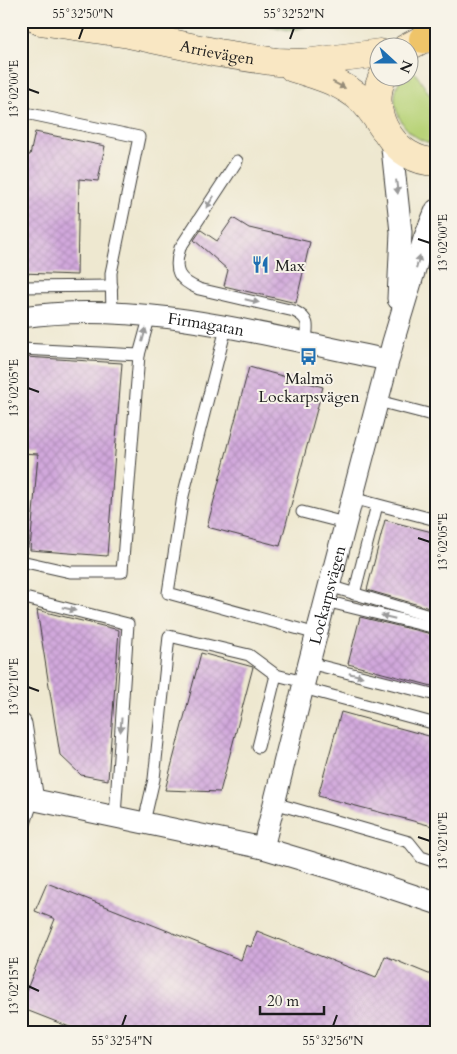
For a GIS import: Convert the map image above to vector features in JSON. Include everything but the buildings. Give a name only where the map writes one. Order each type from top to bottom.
[{"type":"main road","name":"Arrievägen","points":[[40,21],[129,34],[218,53],[277,62],[305,63],[370,54]]},
{"type":"main road","name":"Arrievägen","points":[[277,62],[323,77],[353,93],[370,109],[387,134],[402,150],[416,158],[436,162]]},
{"type":"main road","points":[[380,88],[377,98],[379,114],[387,134]]},
{"type":"street","name":"Lockarpsvägen","points":[[387,134],[401,232],[398,311],[391,351]]},
{"type":"street","name":"Lockarpsvägen","points":[[263,848],[305,678],[391,351],[424,239],[436,210]]},
{"type":"street","name":"Firmagatan","points":[[21,317],[53,313],[150,315],[305,344],[391,351]]},
{"type":"street","points":[[21,724],[27,799],[263,848],[436,903]]},
{"type":"lane","points":[[21,112],[139,137],[112,273],[112,313]]},
{"type":"lane","points":[[236,161],[180,248],[176,261],[178,272],[185,283],[199,289],[294,311],[302,315],[307,321],[305,344]]},
{"type":"lane","points":[[21,287],[112,286]]},
{"type":"lane","points":[[21,561],[70,572],[122,572],[139,355],[150,315]]},
{"type":"lane","points":[[226,328],[183,496],[168,593],[317,634]]},
{"type":"lane","points":[[21,350],[22,348],[139,355]]},
{"type":"lane","points":[[378,401],[436,416]]},
{"type":"lane","points":[[352,498],[436,520]]},
{"type":"lane","points":[[354,594],[377,505]]},
{"type":"lane","points":[[302,512],[345,523]]},
{"type":"lane","points":[[21,524],[23,541],[21,550]]},
{"type":"lane","points":[[327,594],[354,594],[436,618]]},
{"type":"lane","points":[[327,594],[436,628]]},
{"type":"lane","points":[[21,599],[128,624],[115,816]]},
{"type":"lane","points":[[144,822],[154,779],[169,636],[249,655],[276,675],[436,695]]},
{"type":"lane","points":[[258,747],[276,675]]},
{"type":"lane","points":[[305,678],[436,724]]},
{"type":"lane","points":[[21,835],[27,799]]},
{"type":"lane","points":[[274,804],[409,842],[420,857],[436,862]]},
{"type":"green space","points":[[251,21],[325,21],[291,31]]},
{"type":"green space","points":[[420,80],[436,104],[436,144],[415,136],[407,129],[400,120],[396,110],[396,88],[420,88]]},
{"type":"place","name":"Max","points":[[261,265]]},
{"type":"place","name":"Malmö Lockarpsvägen","points":[[309,356]]}]
